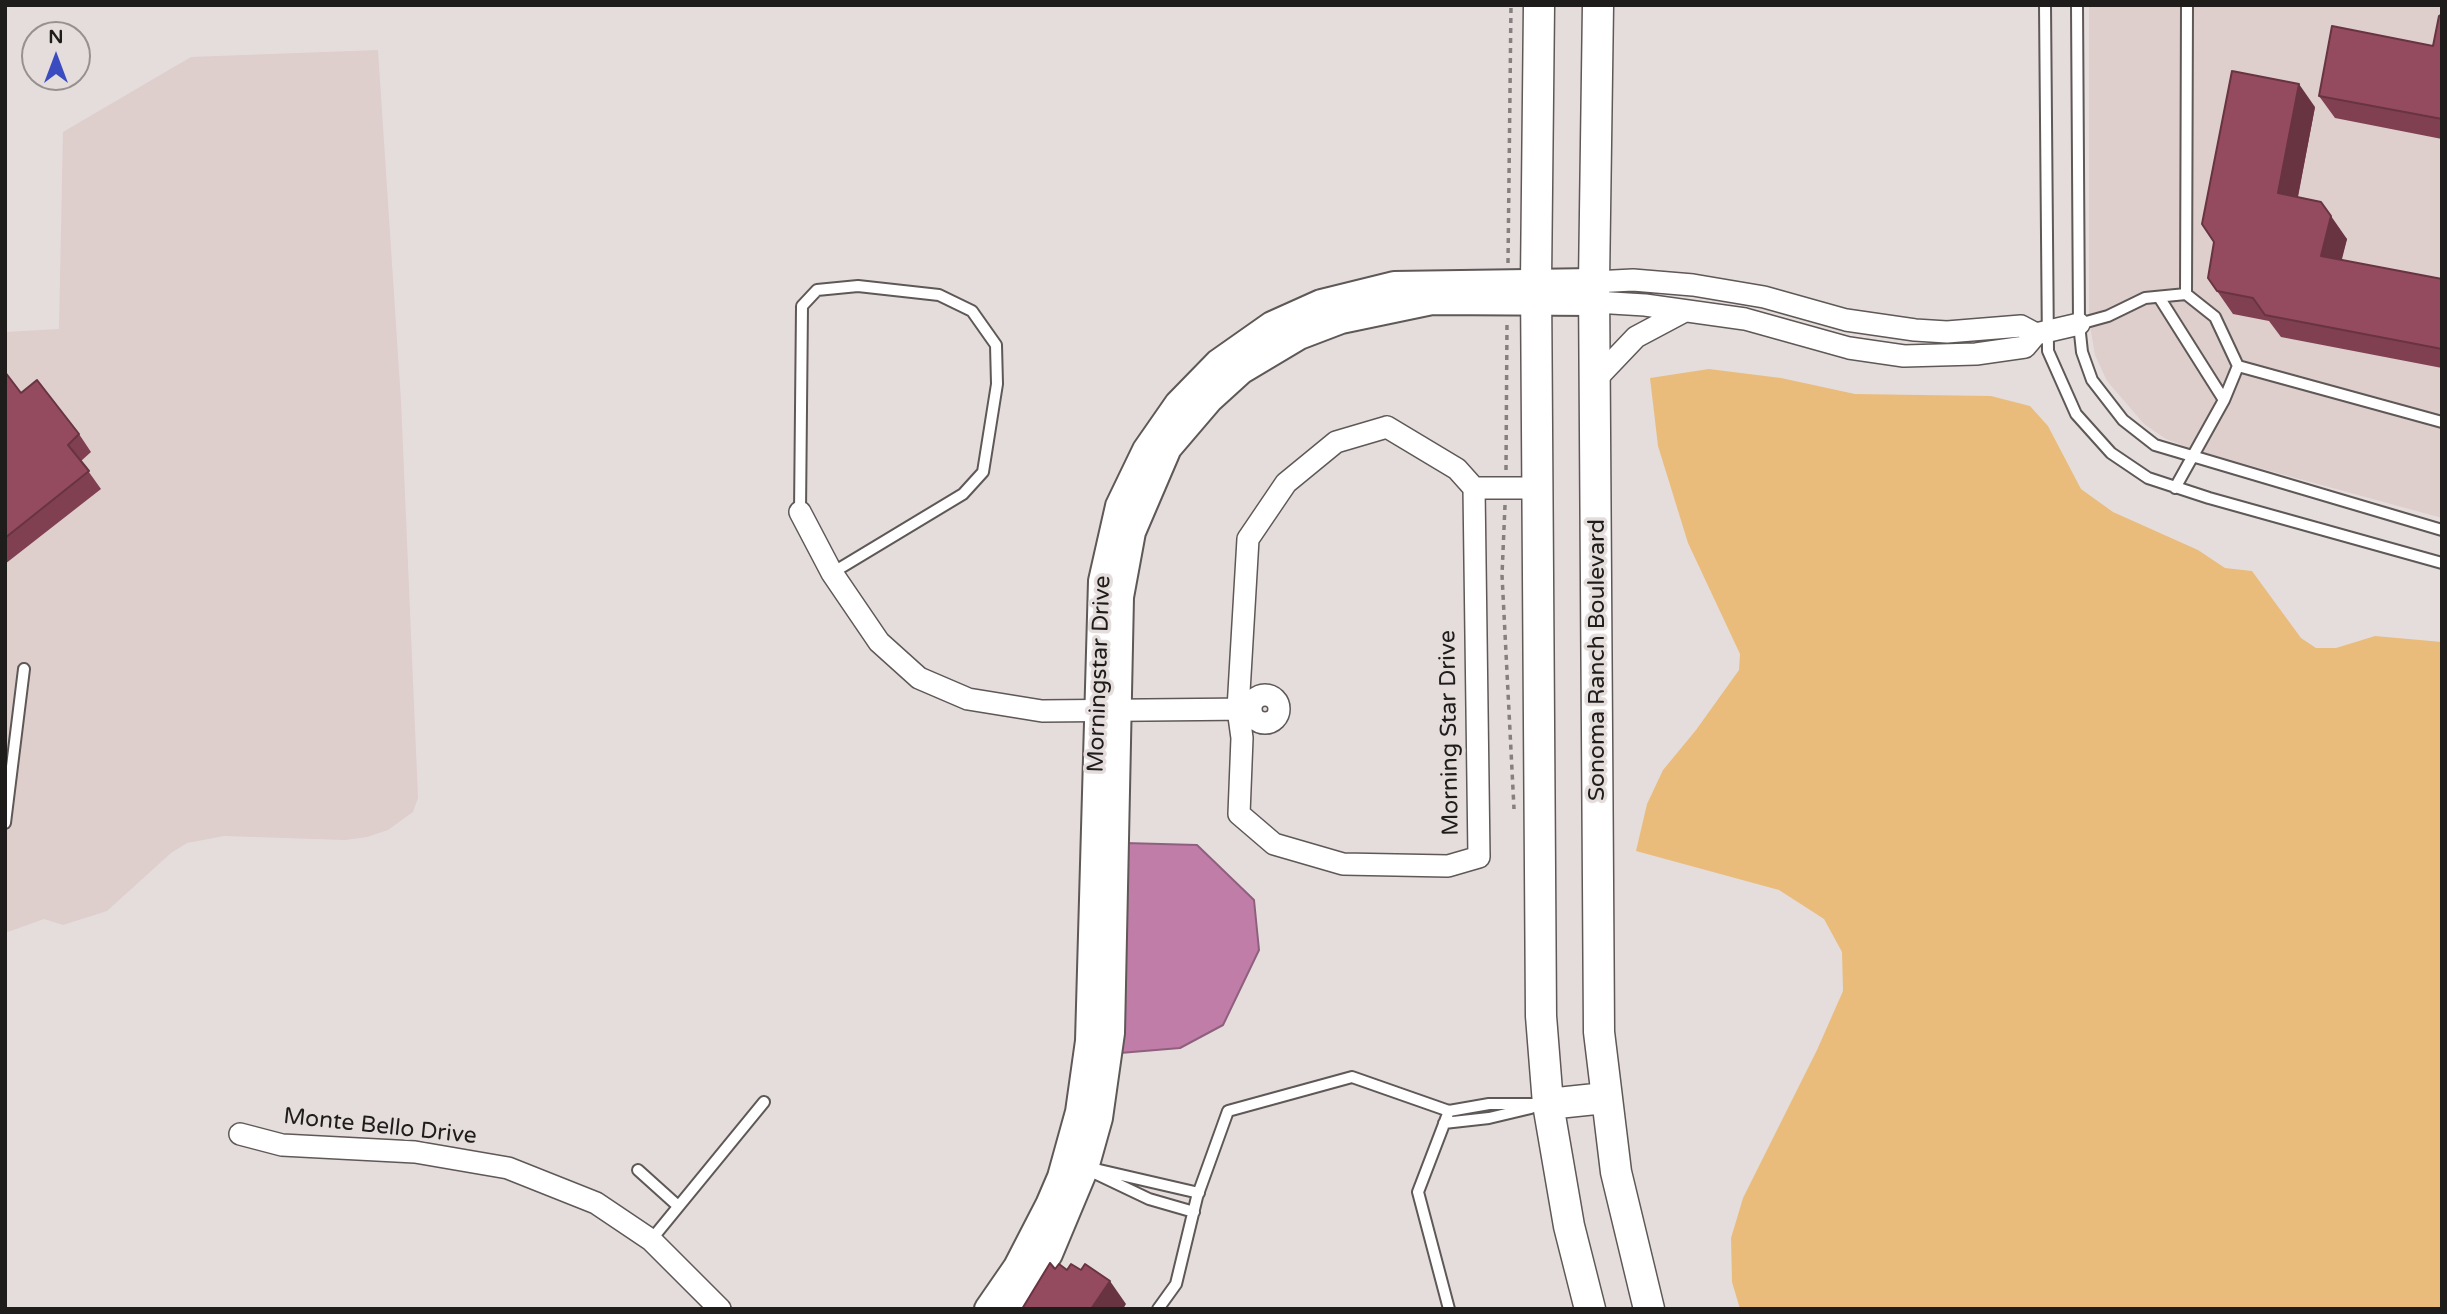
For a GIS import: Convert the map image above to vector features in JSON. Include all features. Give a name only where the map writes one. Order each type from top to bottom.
[{"type":"main road","points":[[1539,5],[1536,291],[1541,1016],[1548,1104],[1569,1226],[1590,1309]]},
{"type":"main road","name":"Sonoma Ranch Boulevard","points":[[1598,5],[1594,292],[1599,1032],[1605,1098],[1623,1208],[1649,1309]]},
{"type":"main road","points":[[1548,1104],[1605,1098]]},
{"type":"street","points":[[1594,292],[1633,280],[1669,283],[1765,298],[1846,320],[1915,330],[1947,332],[2021,326],[2042,333]]},
{"type":"street","name":"Morningstar Drive","points":[[1014,1309],[1049,1254],[1075,1165],[1089,1041],[1107,709],[1099,608],[1111,530],[1131,476],[1162,424],[1218,363],[1272,326],[1346,295],[1405,284],[1594,292]]},
{"type":"street","points":[[1594,292],[1645,305],[1757,323],[1849,348],[1904,356],[1976,354],[2025,347],[2042,333],[2079,324]]},
{"type":"street","points":[[1596,379],[1636,337],[1683,312]]},
{"type":"street","points":[[800,512],[832,573],[879,642],[919,678],[968,699],[1042,711],[1244,709],[1248,539],[1286,483],[1336,442],[1387,427],[1457,469],[1475,488],[1537,488]]},
{"type":"street","name":"Morning Star Drive","points":[[1244,709],[1239,814],[1274,844],[1343,864],[1448,866],[1479,857],[1475,488]]},
{"type":"street","name":"Monte Bello Drive","points":[[240,1134],[282,1145],[415,1152],[508,1168],[596,1203],[652,1240],[720,1309]]},
{"type":"street","name":"Morningstar Drive","points":[[988,1309],[1017,1267],[1075,1165]]},
{"type":"lane","points":[[2045,5],[2042,333],[2055,372],[2085,426],[2130,467],[2175,488],[2442,563]]},
{"type":"lane","points":[[2077,5],[2079,324],[2082,352],[2092,380],[2111,407],[2145,440],[2189,458],[2442,530]]},
{"type":"lane","points":[[2186,294],[2187,5]]},
{"type":"lane","points":[[800,512],[802,306],[817,290],[858,286],[939,295],[972,311],[996,345],[997,384],[983,472],[963,494],[832,573]]},
{"type":"lane","points":[[2079,324],[2108,316],[2145,298],[2186,294],[2215,317],[2238,366],[2224,400],[2189,458],[2175,488]]},
{"type":"lane","points":[[2158,296],[2224,400]]},
{"type":"lane","points":[[1757,323],[1765,298]]},
{"type":"lane","points":[[2238,366],[2442,422]]},
{"type":"lane","points":[[5,823],[24,669]]},
{"type":"lane","points":[[1158,1309],[1176,1284],[1199,1193],[1228,1111],[1352,1077],[1449,1111],[1489,1104],[1548,1104]]},
{"type":"lane","points":[[652,1240],[764,1102]]},
{"type":"lane","points":[[1444,1123],[1489,1118],[1548,1104]]},
{"type":"lane","points":[[1449,1111],[1418,1192],[1449,1309]]},
{"type":"lane","points":[[1075,1165],[1199,1193]]},
{"type":"lane","points":[[1075,1165],[1149,1199],[1194,1212]]},
{"type":"lane","points":[[638,1170],[678,1206]]},
{"type":"shaded area","points":[[2089,5],[2442,5],[2442,518],[2201,452],[2166,439],[2144,424],[2107,381],[2095,355],[2089,320]]},
{"type":"shaded area","points":[[378,50],[401,401],[418,798],[413,812],[388,830],[367,837],[345,840],[224,836],[187,843],[171,853],[107,911],[63,925],[44,919],[5,933],[5,332],[59,329],[63,132],[191,57]]},
{"type":"shaded area","points":[[1709,369],[1781,378],[1855,394],[1991,396],[2030,406],[2048,426],[2081,489],[2113,512],[2198,550],[2225,568],[2252,571],[2301,638],[2316,648],[2336,648],[2375,636],[2442,642],[2442,1309],[1740,1309],[1732,1282],[1731,1238],[1743,1198],[1817,1050],[1843,991],[1842,952],[1824,919],[1779,890],[1636,851],[1647,804],[1663,770],[1739,670],[1740,654],[1688,543],[1658,446],[1650,378]]},
{"type":"shaded area","points":[[1125,843],[1197,845],[1254,900],[1259,950],[1223,1025],[1180,1048],[1120,1053]]},
{"type":"building","points":[[2442,14],[2442,119],[2319,96],[2332,26],[2433,46],[2439,16]]},
{"type":"building","points":[[2232,71],[2299,84],[2278,193],[2321,202],[2331,216],[2321,256],[2442,279],[2442,349],[2265,315],[2253,298],[2217,291],[2208,278],[2214,242],[2202,224]]},
{"type":"building","points":[[5,372],[21,393],[37,380],[79,434],[68,445],[89,471],[5,538]]},
{"type":"building","points":[[1050,1263],[1055,1269],[1059,1264],[1067,1270],[1071,1264],[1081,1270],[1085,1264],[1110,1281],[1091,1309],[1022,1309]]}]
